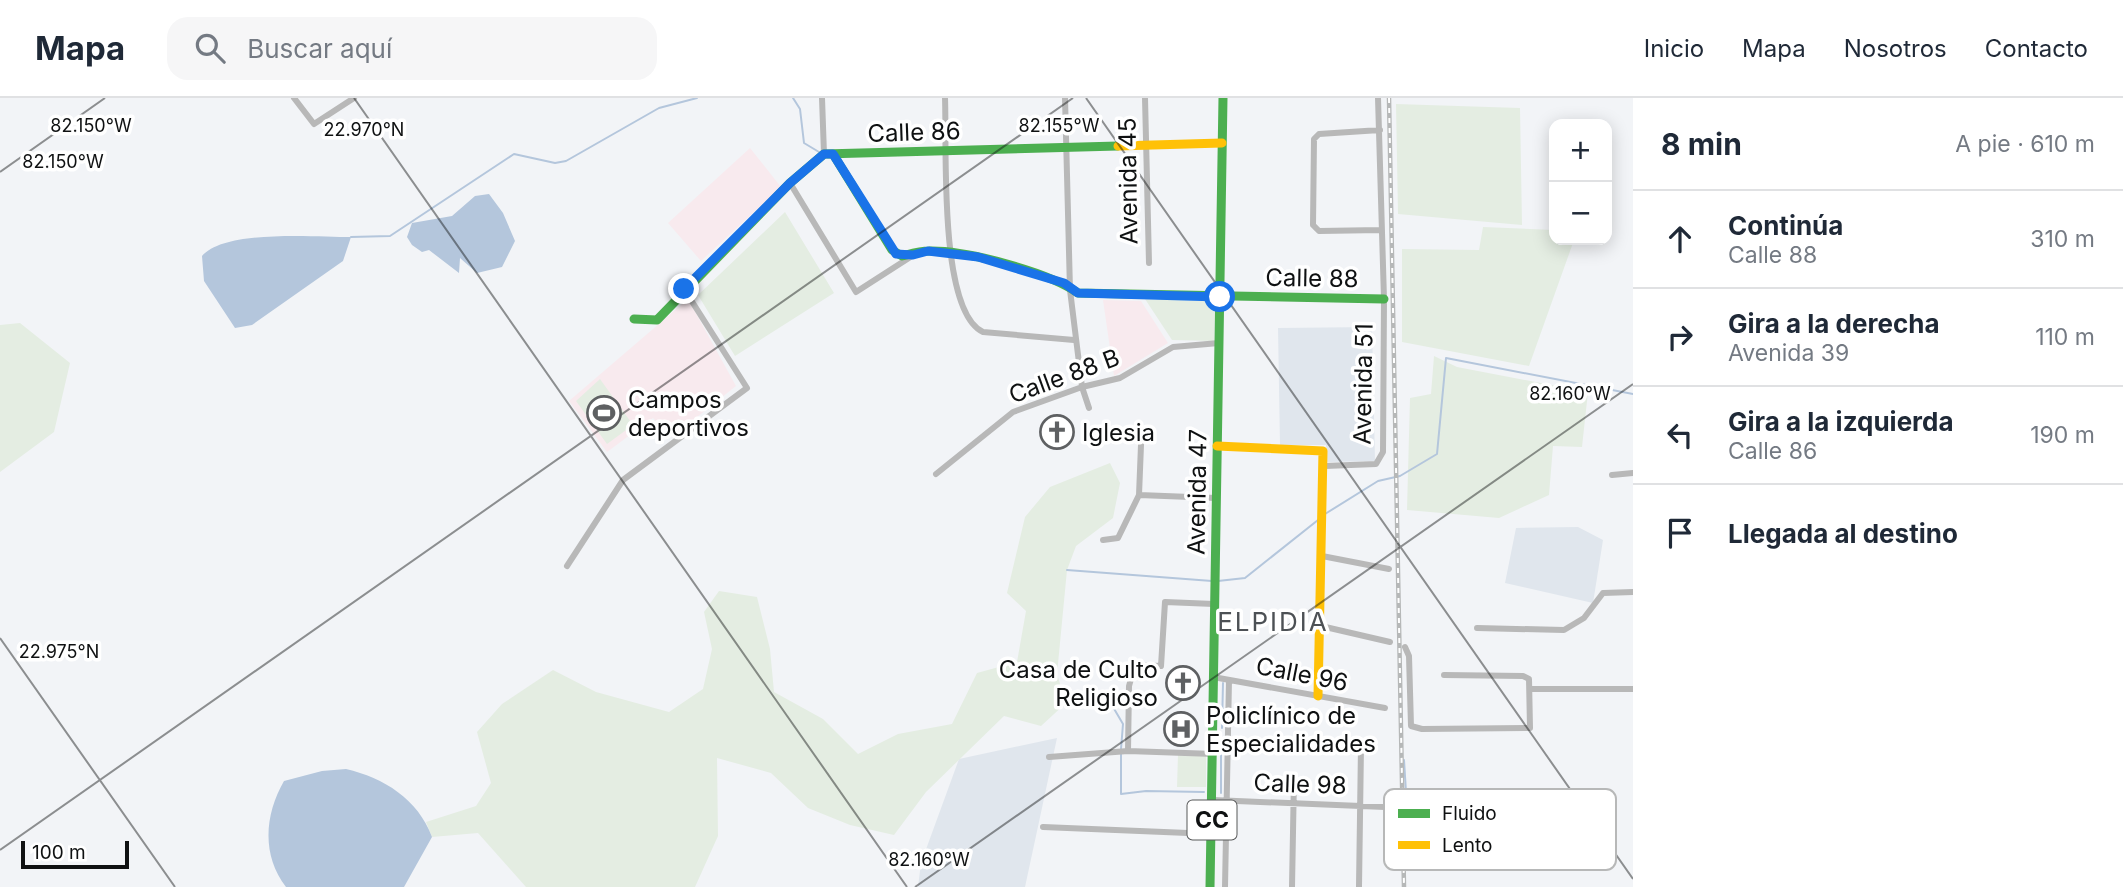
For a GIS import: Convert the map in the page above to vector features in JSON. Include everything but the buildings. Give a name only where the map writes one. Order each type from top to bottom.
[{"type":"street","points":[[294,98],[311,123],[317,122],[354,98]]},
{"type":"street","points":[[634,320],[657,320],[684,289],[790,183],[829,154],[822,98]]},
{"type":"street","points":[[945,98],[949,253],[956,293],[964,314],[974,328],[983,332],[1074,340]]},
{"type":"street","points":[[1065,98],[1070,290],[1074,340],[1082,387],[1089,408]]},
{"type":"street","name":"Avenida 45","points":[[1145,98],[1149,263]]},
{"type":"street","name":"Avenida 47","points":[[1210,887],[1223,98]]},
{"type":"street","name":"Avenida 51","points":[[1325,466],[1364,465],[1380,461],[1383,452],[1384,299],[1378,98]]},
{"type":"street","points":[[1380,130],[1319,134],[1314,139],[1313,225],[1319,231],[1381,230]]},
{"type":"street","name":"Calle 86","points":[[829,154],[1222,143]]},
{"type":"street","name":"Calle 88","points":[[829,154],[892,250],[902,256],[928,251],[978,257],[1064,283],[1070,290],[1078,293],[1384,299]]},
{"type":"street","points":[[790,183],[852,287],[859,291],[913,255]]},
{"type":"street","points":[[567,566],[623,480],[747,388],[684,289]]},
{"type":"street","name":"Calle 88 B","points":[[936,474],[1013,412],[1082,387],[1120,378],[1173,347],[1219,343]]},
{"type":"street","points":[[1103,540],[1118,538],[1139,495],[1141,445]]},
{"type":"street","points":[[1217,446],[1323,451],[1325,466],[1318,696]]},
{"type":"street","points":[[1612,475],[1633,474]]},
{"type":"street","points":[[1139,495],[1216,498]]},
{"type":"street","points":[[1322,556],[1389,569]]},
{"type":"street","points":[[1478,628],[1564,630],[1584,618],[1603,593],[1633,592]]},
{"type":"street","points":[[1128,751],[1129,686],[1135,665],[1161,666],[1165,602],[1214,604]]},
{"type":"street","points":[[1321,626],[1390,642]]},
{"type":"street","points":[[1405,647],[1409,656],[1411,726],[1422,729],[1530,728],[1529,679],[1522,676],[1444,675]]},
{"type":"street","name":"Calle 96","points":[[1213,677],[1385,708]]},
{"type":"street","points":[[1225,887],[1229,680]]},
{"type":"street","points":[[1530,689],[1633,689]]},
{"type":"street","points":[[1359,887],[1361,746]]},
{"type":"street","points":[[1049,757],[1128,751],[1214,754]]},
{"type":"street","points":[[1292,887],[1294,777]]},
{"type":"street","name":"Calle 98","points":[[1213,800],[1384,807]]},
{"type":"street","points":[[1043,827],[1212,834]]},
{"type":"street","points":[[1211,873],[1225,873]]},
{"type":"shaded area","points":[[1396,104],[1520,108],[1522,225],[1398,214]]},
{"type":"shaded area","points":[[750,148],[781,187],[701,261],[668,223]]},
{"type":"shaded area","points":[[785,212],[834,293],[735,356],[698,295]]},
{"type":"shaded area","points":[[1483,227],[1549,230],[1549,245],[1572,245],[1529,366],[1402,342],[1402,249],[1479,250]]},
{"type":"shaded area","points":[[688,299],[736,386],[672,437],[653,418],[607,452],[569,401]]},
{"type":"shaded area","points":[[1145,299],[1215,301],[1214,341],[1172,340]]},
{"type":"shaded area","points":[[1103,300],[1141,301],[1168,343],[1114,376]]},
{"type":"shaded area","points":[[20,323],[70,363],[54,432],[0,472],[0,325]]},
{"type":"shaded area","points":[[1372,327],[1375,461],[1327,462],[1326,445],[1280,445],[1278,328]]},
{"type":"shaded area","points":[[1434,356],[1457,367],[1588,392],[1582,447],[1553,446],[1549,495],[1499,518],[1407,510],[1410,398],[1431,394]]},
{"type":"shaded area","name":"Campos deportivos","points":[[600,379],[633,425],[607,444],[576,401]]},
{"type":"shaded area","points":[[1110,463],[1120,483],[1113,518],[1076,546],[1067,570],[1057,674],[1066,703],[1041,726],[1004,716],[926,792],[894,835],[850,825],[808,808],[771,773],[717,758],[718,836],[695,887],[526,887],[478,833],[432,837],[426,822],[476,806],[491,783],[477,732],[502,704],[553,670],[596,692],[669,712],[703,689],[712,649],[704,612],[719,591],[757,597],[770,649],[774,692],[823,719],[858,754],[898,734],[952,724],[977,673],[1017,662],[1026,611],[1007,593],[1025,517],[1050,487]]},
{"type":"shaded area","points":[[1578,527],[1603,540],[1593,603],[1505,583],[1516,528]]},
{"type":"shaded area","points":[[1057,738],[1025,887],[918,887],[921,863],[959,759]]},
{"type":"shaded area","points":[[1178,755],[1206,755],[1206,787],[1177,787]]},
{"type":"water","points":[[489,194],[503,213],[515,241],[502,267],[477,273],[460,258],[459,273],[429,250],[422,252],[412,245],[407,237],[412,223],[452,216],[475,196]]},
{"type":"water","points":[[272,236],[351,237],[343,261],[252,325],[235,328],[204,281],[202,256],[214,247],[230,242]]},
{"type":"water","points":[[346,769],[374,778],[398,792],[418,812],[432,837],[404,887],[286,887],[272,862],[268,834],[273,807],[284,781],[322,771]]},
{"type":"waterway","points":[[351,237],[390,236],[514,154],[555,163],[566,161],[659,108],[697,98]]},
{"type":"waterway","points":[[793,98],[800,109],[804,143],[819,152]]},
{"type":"waterway","points":[[1325,514],[1378,481],[1400,476],[1437,454],[1446,358],[1633,394]]},
{"type":"waterway","points":[[1218,581],[1245,578],[1318,520]]},
{"type":"waterway","points":[[1067,570],[1212,581]]},
{"type":"waterway","points":[[1222,728],[1223,683]]},
{"type":"waterway","points":[[1066,703],[1089,702],[1113,707],[1123,724],[1121,749]]},
{"type":"waterway","points":[[1221,738],[1221,793]]},
{"type":"waterway","points":[[1121,754],[1121,794],[1146,791],[1204,792]]},
{"type":"waterway","points":[[1404,760],[1406,789]]},
{"type":"waterway","points":[[1221,806],[1221,834]]},
{"type":"railway","points":[[1389,98],[1402,789]]},
{"type":"railway","points":[[1404,870],[1404,887]]},
{"type":"traffic: fast","points":[[1210,887],[1223,98]]},
{"type":"traffic: fast","points":[[634,319],[657,320],[790,183],[824,154],[1118,146]]},
{"type":"traffic: fast","points":[[833,154],[892,250],[902,256],[929,251],[984,258],[1047,277],[1078,293],[1384,299]]},
{"type":"traffic: slow","points":[[1118,146],[1222,143]]},
{"type":"traffic: slow","points":[[1217,446],[1323,451],[1318,696]]},
{"type":"place","name":"Campos deportivos","points":[[604,413]]},
{"type":"place","name":"Iglesia","points":[[1057,432]]},
{"type":"place","name":"Casa de Culto Religioso","points":[[1183,683]]},
{"type":"place","name":"Policlínico de Especialidades","points":[[1181,729]]},
{"type":"district","name":"ELPIDIA","points":[[1273,621]]},
{"type":"route","points":[[684,289],[790,183],[824,154],[833,154],[896,254],[913,255],[928,251],[978,257],[1064,283],[1070,290],[1078,293],[1220,297]]}]
